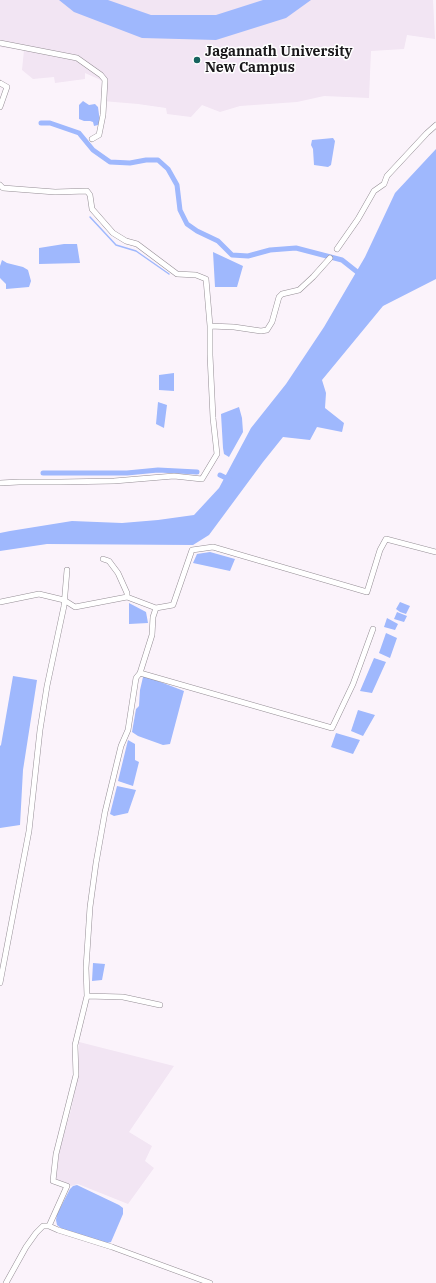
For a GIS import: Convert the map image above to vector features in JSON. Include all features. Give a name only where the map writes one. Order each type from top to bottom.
[{"type":"street","points":[[0,43],[77,58],[101,75],[105,80],[103,115],[99,135],[92,139]]},
{"type":"street","points":[[0,83],[7,87],[0,107]]},
{"type":"street","points":[[337,249],[358,219],[374,190],[384,184],[387,176],[436,125]]},
{"type":"street","points":[[0,185],[3,188],[55,192],[87,192],[90,194],[92,209],[113,233],[126,241],[137,244],[177,274],[196,274],[206,279],[210,326],[210,355],[216,454],[202,479],[174,476],[114,481],[0,483]]},
{"type":"street","points":[[210,326],[234,327],[261,331],[267,330],[272,322],[279,297],[282,294],[299,290],[330,258]]},
{"type":"street","points":[[0,602],[39,594],[64,600],[75,607],[127,597],[156,608],[174,605],[192,550],[213,547],[367,592],[380,550],[386,539],[436,552]]},
{"type":"street","points":[[104,559],[109,561],[118,573],[127,593],[127,597]]},
{"type":"street","points":[[0,984],[29,831],[41,722],[66,591],[67,570]]},
{"type":"street","points":[[49,1226],[67,1186],[53,1181],[56,1154],[76,1075],[74,1045],[87,996],[86,968],[90,907],[96,863],[105,812],[121,746],[128,730],[136,678],[140,673],[152,635],[153,617],[156,608]]},
{"type":"street","points":[[140,673],[332,728],[353,684],[373,629]]},
{"type":"street","points":[[87,996],[123,997],[160,1006]]},
{"type":"street","points":[[6,1283],[26,1247],[42,1226],[49,1226],[112,1247],[210,1283]]},
{"type":"shaded area","name":"Jagannath University New Campus","points":[[0,0],[433,0],[435,39],[407,35],[404,49],[371,51],[369,98],[324,96],[297,102],[240,106],[220,112],[202,105],[191,117],[167,114],[166,108],[102,101],[103,81],[85,73],[85,79],[55,83],[54,77],[33,79],[22,70],[24,50],[0,47]]},
{"type":"shaded area","points":[[79,1042],[174,1066],[129,1132],[152,1146],[145,1161],[154,1168],[128,1204],[78,1184],[71,1186],[56,1180],[59,1151],[71,1110],[78,1076]]},
{"type":"water","points":[[59,0],[108,0],[151,15],[216,15],[263,0],[311,0],[286,18],[216,40],[142,38],[74,12]]},
{"type":"water","points":[[83,101],[89,105],[95,104],[98,107],[100,122],[98,125],[94,126],[93,122],[79,119],[79,105]]},
{"type":"water","points":[[333,138],[335,141],[331,165],[328,167],[314,165],[313,149],[311,145],[312,140]]},
{"type":"water","points":[[436,149],[436,279],[383,306],[322,380],[326,393],[325,408],[344,423],[342,432],[317,427],[310,440],[283,437],[209,535],[193,545],[47,544],[0,551],[0,533],[10,531],[72,521],[122,523],[194,515],[219,488],[251,428],[286,384],[324,327],[365,257],[395,193]]},
{"type":"water","points":[[64,244],[77,244],[80,263],[39,264],[39,248]]},
{"type":"water","points":[[213,252],[243,266],[237,287],[215,287]]},
{"type":"water","points":[[2,260],[28,270],[31,281],[29,287],[6,289],[6,284],[0,278],[0,266]]},
{"type":"water","points":[[174,373],[174,391],[159,390],[159,375]]},
{"type":"water","points":[[158,402],[167,405],[164,428],[156,424]]},
{"type":"water","points":[[239,407],[242,418],[243,432],[229,457],[224,454],[221,414]]},
{"type":"water","points":[[210,552],[235,559],[230,571],[193,563],[197,554]]},
{"type":"water","points":[[400,602],[410,606],[406,614],[396,609]]},
{"type":"water","points":[[129,603],[146,612],[148,623],[129,624]]},
{"type":"water","points":[[397,612],[407,616],[404,622],[394,619]]},
{"type":"water","points":[[387,618],[398,624],[395,630],[384,627]]},
{"type":"water","points":[[386,633],[397,638],[390,658],[379,653]]},
{"type":"water","points":[[374,658],[386,662],[372,693],[360,691]]},
{"type":"water","points":[[13,676],[37,680],[23,770],[20,825],[0,828],[0,746]]},
{"type":"water","points":[[145,676],[184,691],[170,744],[163,745],[138,736],[132,732],[136,709],[139,706],[143,677]]},
{"type":"water","points":[[358,710],[375,715],[363,736],[351,731]]},
{"type":"water","points":[[336,733],[360,740],[353,754],[331,747]]},
{"type":"water","points":[[128,740],[135,744],[135,760],[139,762],[133,786],[118,781]]},
{"type":"water","points":[[117,786],[136,790],[128,813],[114,816],[110,814]]},
{"type":"water","points":[[93,963],[105,964],[102,980],[92,981]]},
{"type":"water","points":[[77,1185],[123,1208],[123,1214],[111,1242],[107,1243],[62,1229],[57,1225],[57,1214],[70,1189]]},
{"type":"waterway","points":[[41,123],[50,123],[79,133],[93,150],[110,162],[130,163],[146,160],[158,160],[168,169],[177,185],[180,210],[187,224],[197,231],[218,241],[232,255],[248,256],[270,250],[296,248],[342,260],[361,275]]},
{"type":"waterway","points":[[90,217],[116,245],[136,251],[169,274]]},
{"type":"waterway","points":[[43,473],[127,473],[158,470],[197,472]]},
{"type":"waterway","points":[[220,475],[230,480]]},
{"type":"place","name":"Jagannath University New Campus","points":[[197,60]]}]
